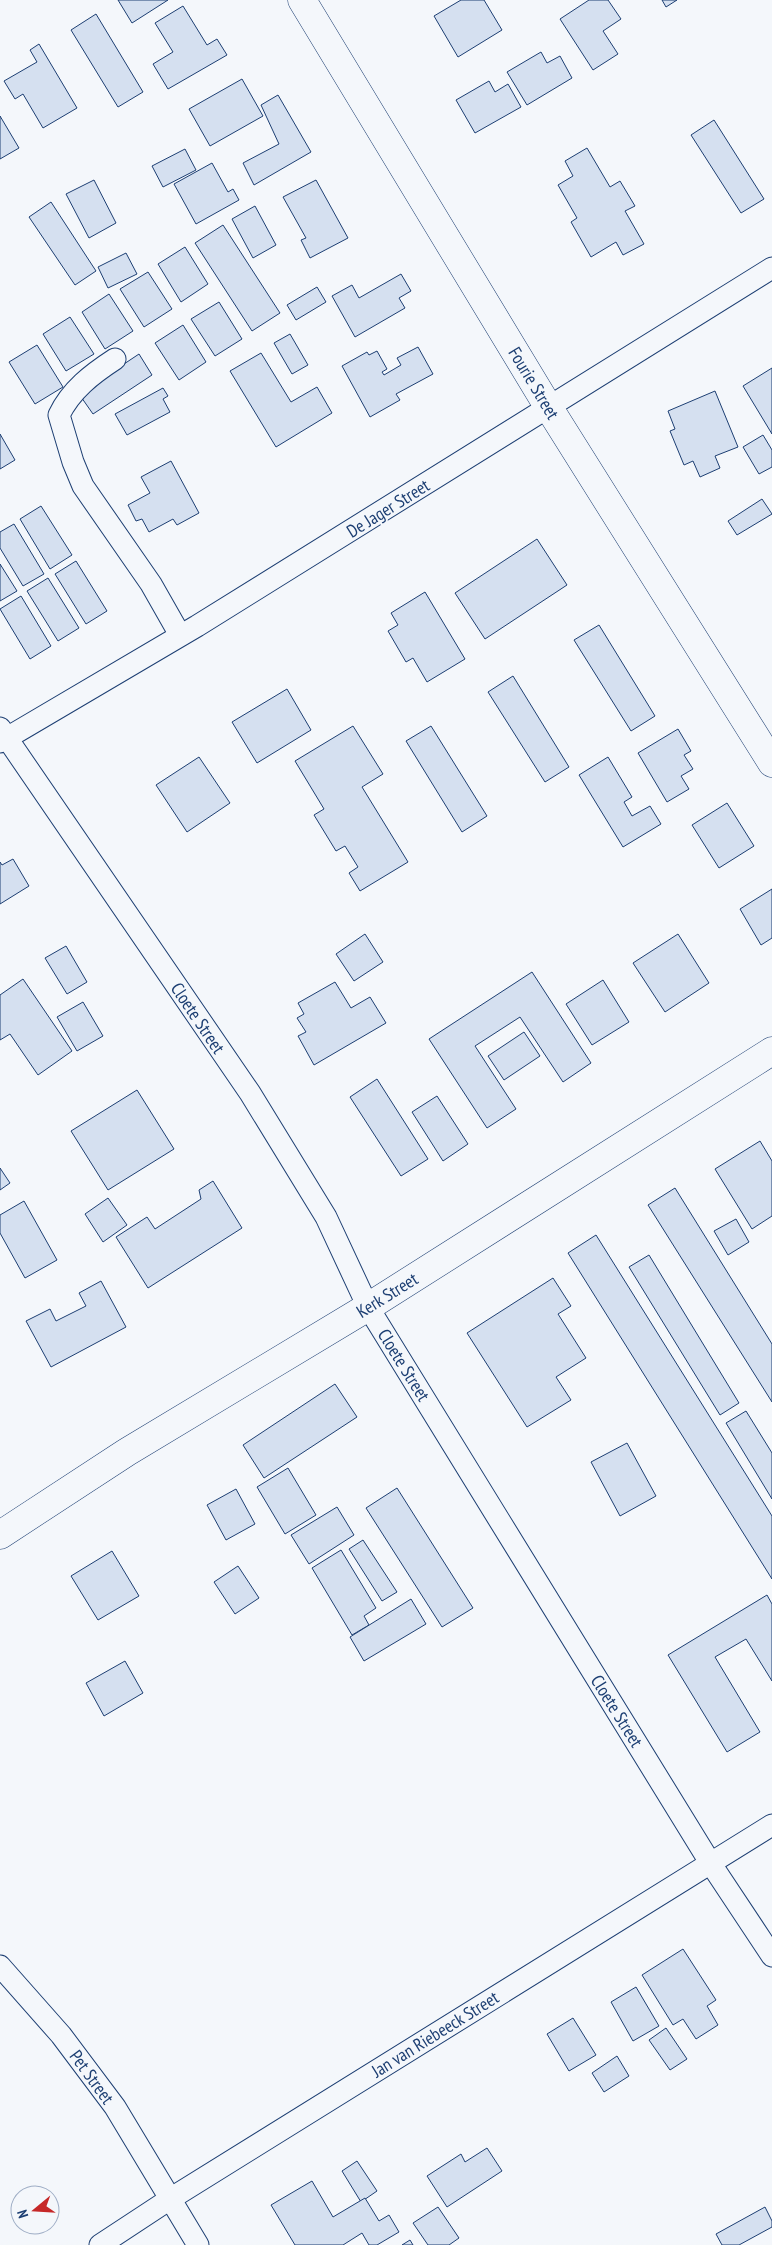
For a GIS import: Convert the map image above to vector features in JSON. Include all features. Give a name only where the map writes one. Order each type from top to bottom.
[{"type":"highway","name":"Fourie Street","points":[[302,0],[549,408],[772,763]]},
{"type":"highway","name":"Kerk Street","points":[[0,1535],[127,1452],[368,1307],[772,1052]]},
{"type":"street","name":"De Jager Street","points":[[2,736],[180,635],[772,268]]},
{"type":"street","points":[[115,359],[93,374],[66,401],[59,416],[73,462],[83,486],[151,584],[180,635]]},
{"type":"street","name":"Cloete Street","points":[[2,736],[250,1093],[326,1217],[368,1307],[711,1864],[772,1956]]},
{"type":"street","name":"Jan van Riebeeck Street","points":[[100,2245],[170,2199],[772,1825]]},
{"type":"street","name":"Pet Street","points":[[0,1966],[61,2035],[115,2107],[198,2245]]},
{"type":"building","points":[[118,0],[168,0],[132,23]]},
{"type":"building","points":[[461,0],[484,0],[502,30],[458,57],[434,16]]},
{"type":"building","points":[[589,0],[608,0],[621,19],[603,31],[618,54],[593,70],[560,19]]},
{"type":"building","points":[[662,0],[677,0],[666,7]]},
{"type":"building","points":[[183,6],[207,45],[217,39],[227,55],[168,89],[153,64],[173,52],[155,23]]},
{"type":"building","points":[[96,14],[143,92],[118,107],[71,30]]},
{"type":"building","points":[[39,44],[77,108],[43,128],[23,94],[15,99],[4,81],[37,62],[30,50]]},
{"type":"building","points":[[541,52],[547,63],[560,56],[572,78],[527,105],[507,72]]},
{"type":"building","points":[[242,79],[263,116],[210,146],[189,109]]},
{"type":"building","points":[[489,81],[495,92],[508,84],[521,107],[475,133],[456,100]]},
{"type":"building","points":[[278,95],[311,152],[254,185],[243,163],[279,144],[261,105]]},
{"type":"building","points":[[0,116],[19,148],[0,159]]},
{"type":"building","points":[[714,120],[764,199],[741,213],[691,135]]},
{"type":"building","points":[[587,148],[610,187],[620,181],[635,206],[625,211],[644,244],[623,255],[616,242],[591,257],[571,222],[577,218],[558,185],[573,176],[565,161]]},
{"type":"building","points":[[185,149],[196,170],[163,187],[152,166]]},
{"type":"building","points":[[212,163],[228,192],[233,189],[239,200],[196,224],[174,184]]},
{"type":"building","points":[[94,180],[116,223],[89,238],[66,194]]},
{"type":"building","points":[[316,180],[348,238],[310,258],[301,240],[306,238],[283,197]]},
{"type":"building","points":[[51,202],[96,271],[75,285],[29,217]]},
{"type":"building","points":[[255,206],[276,245],[253,258],[232,219]]},
{"type":"building","points":[[223,225],[280,313],[252,331],[195,243]]},
{"type":"building","points":[[185,247],[208,284],[181,302],[158,264]]},
{"type":"building","points":[[126,253],[137,274],[108,288],[98,267]]},
{"type":"building","points":[[148,272],[172,309],[144,327],[120,289]]},
{"type":"building","points":[[401,274],[411,291],[399,298],[405,308],[355,337],[332,296],[352,285],[359,298]]},
{"type":"building","points":[[317,287],[326,302],[296,320],[287,305]]},
{"type":"building","points":[[109,294],[133,331],[105,349],[82,312]]},
{"type":"building","points":[[219,302],[242,339],[215,356],[191,319]]},
{"type":"building","points":[[70,317],[94,354],[66,371],[43,334]]},
{"type":"building","points":[[183,325],[206,362],[179,380],[155,343]]},
{"type":"building","points":[[290,334],[308,365],[292,374],[274,343]]},
{"type":"building","points":[[37,345],[63,387],[35,404],[9,362]]},
{"type":"building","points":[[418,347],[433,374],[396,394],[400,400],[370,417],[342,366],[367,352],[369,355],[377,351],[387,369],[382,372],[384,375],[401,365],[397,358]]},
{"type":"building","points":[[261,353],[291,402],[317,387],[332,413],[276,447],[230,371]]},
{"type":"building","points":[[139,354],[152,375],[93,414],[79,394]]},
{"type":"building","points":[[772,368],[772,434],[743,386]]},
{"type":"building","points":[[163,388],[168,396],[163,399],[170,412],[127,435],[115,414]]},
{"type":"building","points":[[715,391],[738,447],[715,456],[720,468],[700,477],[693,461],[684,465],[670,431],[675,429],[668,411]]},
{"type":"building","points":[[0,434],[15,460],[0,469]]},
{"type":"building","points":[[763,435],[772,450],[772,467],[759,474],[743,447]]},
{"type":"building","points":[[171,461],[199,513],[177,525],[173,519],[149,532],[142,519],[136,521],[128,505],[150,493],[141,477]]},
{"type":"building","points":[[762,499],[772,514],[737,535],[728,521]]},
{"type":"building","points":[[41,506],[72,555],[50,569],[20,519]]},
{"type":"building","points":[[14,524],[44,574],[23,586],[0,548],[0,532]]},
{"type":"building","points":[[537,539],[567,585],[485,639],[455,593]]},
{"type":"building","points":[[76,561],[107,611],[86,624],[55,574]]},
{"type":"building","points":[[0,564],[17,591],[0,601]]},
{"type":"building","points":[[48,578],[79,628],[58,641],[27,591]]},
{"type":"building","points":[[425,592],[465,659],[427,682],[413,658],[406,662],[388,631],[398,625],[391,613]]},
{"type":"building","points":[[21,596],[51,646],[30,659],[0,609]]},
{"type":"building","points":[[599,625],[655,716],[631,731],[574,640]]},
{"type":"building","points":[[513,676],[569,767],[545,782],[488,692]]},
{"type":"building","points":[[287,689],[311,730],[257,763],[232,722]]},
{"type":"building","points":[[353,726],[383,774],[362,787],[408,862],[360,891],[349,873],[358,867],[345,846],[336,851],[314,815],[324,809],[295,761]]},
{"type":"building","points":[[431,726],[487,816],[462,832],[406,741]]},
{"type":"building","points":[[678,729],[691,751],[684,755],[693,769],[681,776],[689,789],[667,802],[638,753]]},
{"type":"building","points":[[199,757],[230,803],[187,832],[156,785]]},
{"type":"building","points":[[608,757],[632,797],[624,802],[632,816],[650,806],[661,824],[623,847],[579,775]]},
{"type":"building","points":[[727,803],[754,846],[719,868],[692,825]]},
{"type":"building","points":[[13,859],[29,886],[0,904],[0,862],[2,865]]},
{"type":"building","points":[[772,889],[772,938],[761,945],[740,909]]},
{"type":"building","points":[[365,934],[383,962],[354,981],[336,954]]},
{"type":"building","points":[[678,934],[709,983],[665,1012],[633,963]]},
{"type":"building","points":[[66,946],[87,982],[67,994],[45,958]]},
{"type":"building","points":[[532,972],[591,1063],[563,1082],[520,1017],[475,1046],[516,1109],[487,1128],[429,1039]]},
{"type":"building","points":[[23,979],[72,1051],[38,1075],[10,1034],[0,1040],[0,995]]},
{"type":"building","points":[[603,980],[629,1022],[592,1045],[566,1004]]},
{"type":"building","points":[[335,982],[351,1008],[370,997],[386,1023],[314,1065],[298,1036],[306,1032],[297,1018],[304,1014],[298,1003]]},
{"type":"building","points":[[83,1002],[103,1036],[77,1051],[57,1017]]},
{"type":"building","points":[[524,1032],[540,1056],[504,1080],[488,1056]]},
{"type":"building","points":[[377,1079],[428,1159],[401,1176],[350,1097]]},
{"type":"building","points":[[137,1090],[174,1149],[108,1190],[71,1131]]},
{"type":"building","points":[[437,1096],[468,1144],[443,1161],[412,1112]]},
{"type":"building","points":[[760,1141],[772,1161],[772,1216],[752,1229],[715,1169]]},
{"type":"building","points":[[0,1168],[10,1183],[0,1190]]},
{"type":"building","points":[[213,1181],[242,1228],[148,1288],[116,1237],[147,1217],[155,1229],[201,1199],[199,1190]]},
{"type":"building","points":[[675,1188],[772,1344],[772,1402],[648,1205]]},
{"type":"building","points":[[108,1198],[127,1225],[103,1242],[85,1214]]},
{"type":"building","points":[[24,1201],[57,1260],[25,1278],[0,1233],[0,1215]]},
{"type":"building","points":[[736,1219],[749,1242],[728,1255],[714,1231]]},
{"type":"building","points":[[596,1235],[772,1516],[772,1579],[568,1253]]},
{"type":"building","points":[[649,1255],[739,1403],[720,1415],[629,1267]]},
{"type":"building","points":[[553,1278],[571,1306],[558,1314],[586,1358],[556,1377],[571,1400],[527,1427],[467,1333]]},
{"type":"building","points":[[101,1281],[126,1327],[51,1367],[26,1321],[50,1309],[56,1321],[86,1306],[79,1293]]},
{"type":"building","points":[[335,1384],[357,1417],[264,1478],[243,1445]]},
{"type":"building","points":[[746,1411],[772,1453],[772,1499],[726,1423]]},
{"type":"building","points":[[627,1443],[656,1496],[620,1516],[591,1462]]},
{"type":"building","points":[[288,1468],[316,1515],[285,1534],[257,1487]]},
{"type":"building","points":[[397,1488],[473,1608],[442,1627],[366,1508]]},
{"type":"building","points":[[236,1489],[255,1524],[226,1540],[207,1505]]},
{"type":"building","points":[[337,1507],[354,1535],[309,1564],[291,1535]]},
{"type":"building","points":[[363,1540],[397,1592],[382,1601],[349,1549]]},
{"type":"building","points":[[341,1550],[376,1608],[364,1616],[369,1625],[352,1635],[312,1568]]},
{"type":"building","points":[[112,1551],[139,1596],[98,1620],[71,1576]]},
{"type":"building","points":[[238,1566],[259,1598],[235,1614],[214,1582]]},
{"type":"building","points":[[767,1595],[772,1604],[772,1681],[746,1639],[715,1657],[760,1732],[727,1752],[668,1655]]},
{"type":"building","points":[[411,1599],[426,1624],[364,1661],[350,1637]]},
{"type":"building","points":[[125,1661],[143,1693],[104,1716],[86,1683]]},
{"type":"building","points":[[683,1949],[716,2000],[707,2006],[718,2025],[696,2039],[683,2019],[673,2025],[642,1975]]},
{"type":"building","points":[[636,1987],[659,2026],[633,2041],[611,2002]]},
{"type":"building","points":[[573,2018],[596,2055],[569,2071],[547,2034]]},
{"type":"building","points":[[666,2028],[687,2059],[670,2070],[649,2040]]},
{"type":"building","points":[[617,2056],[629,2076],[604,2092],[592,2073]]},
{"type":"building","points":[[487,2148],[502,2171],[447,2207],[427,2176],[461,2154],[465,2162]]},
{"type":"building","points":[[357,2161],[377,2191],[361,2202],[342,2171]]},
{"type":"building","points":[[312,2181],[333,2217],[365,2198],[379,2221],[389,2215],[399,2232],[377,2245],[369,2245],[362,2233],[343,2245],[295,2245],[271,2205]]},
{"type":"building","points":[[438,2207],[459,2238],[449,2245],[428,2245],[413,2223]]},
{"type":"building","points":[[765,2207],[772,2221],[772,2227],[739,2245],[722,2245],[716,2234]]},
{"type":"building","points":[[410,2240],[413,2245],[402,2245]]}]
